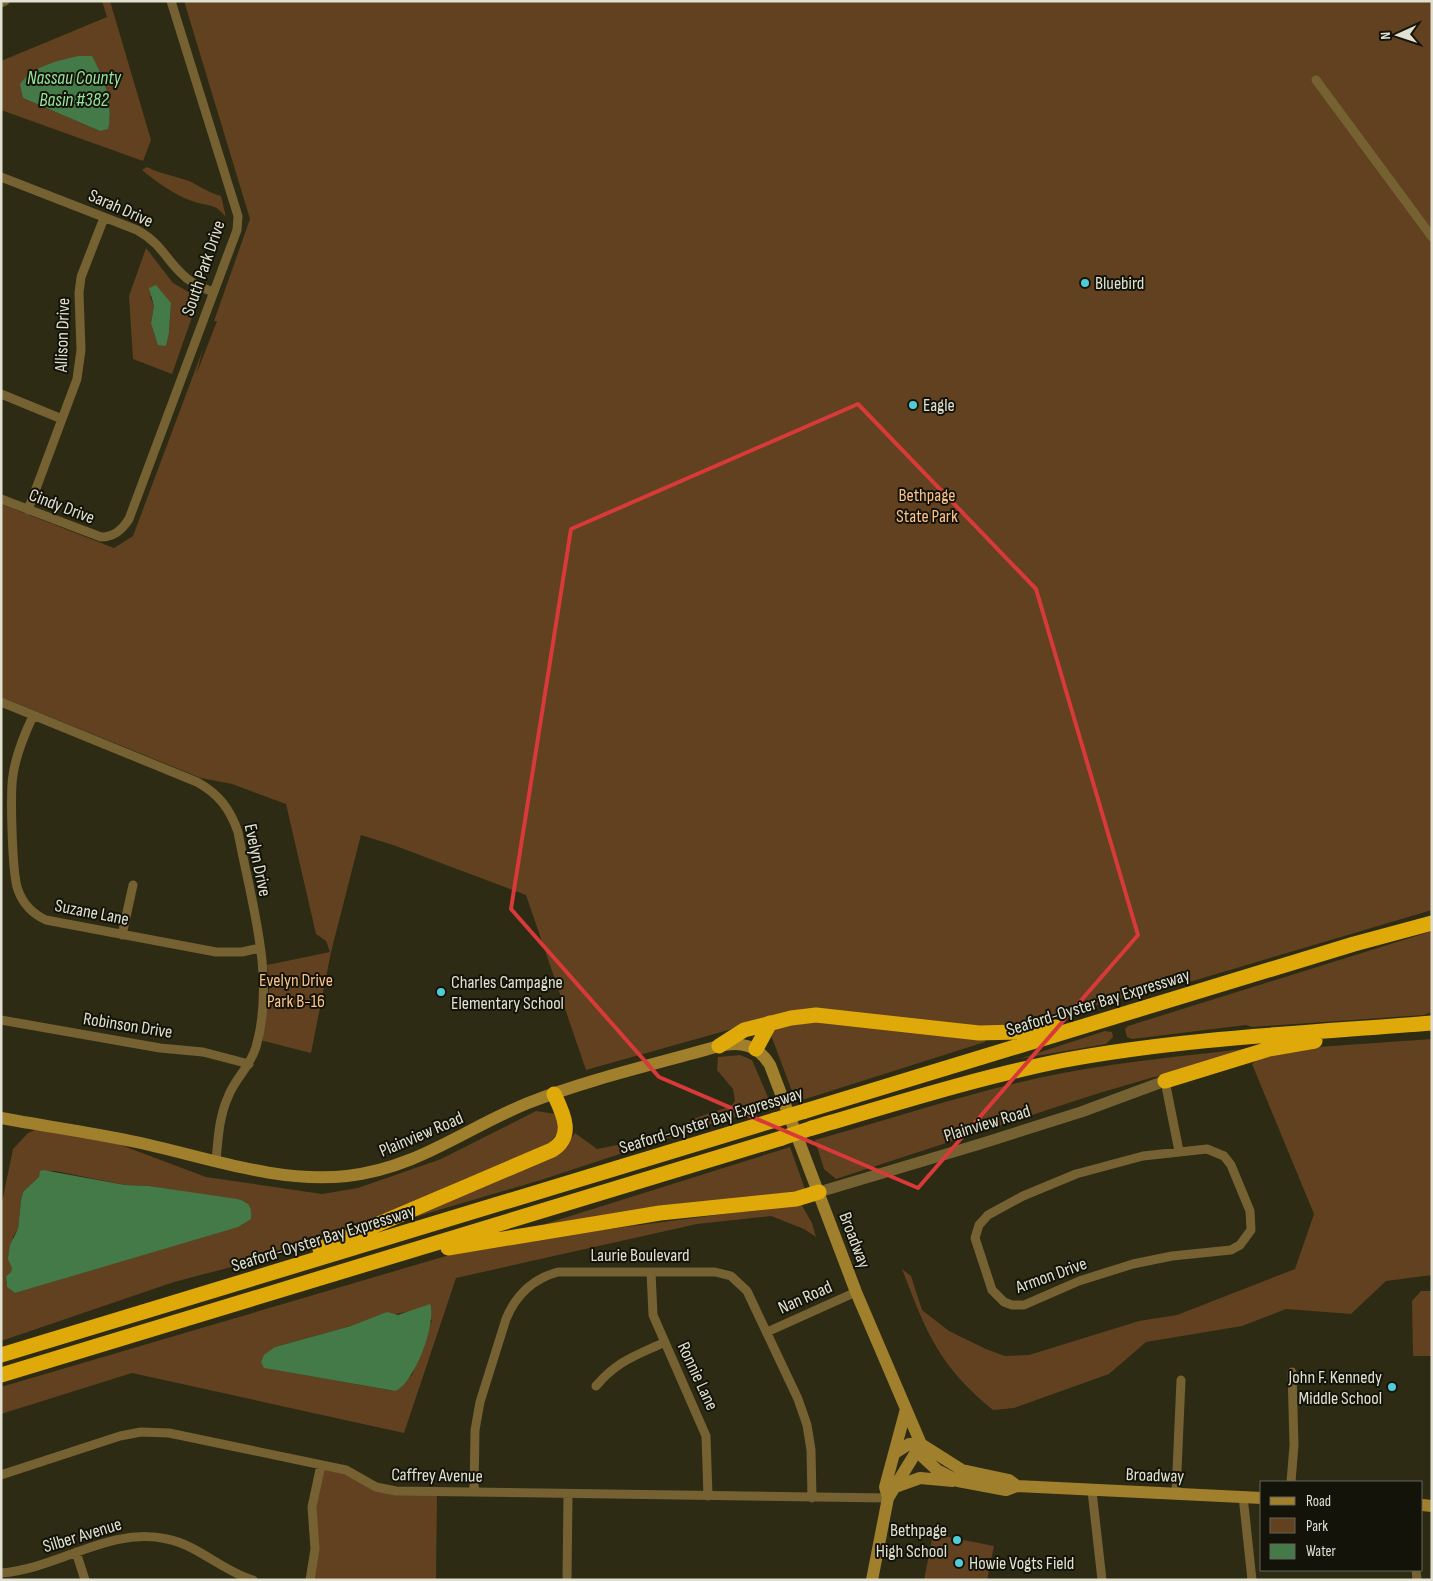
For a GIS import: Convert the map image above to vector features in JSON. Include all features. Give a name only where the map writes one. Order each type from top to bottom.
[{"type":"highway","name":"Seaford-Oyster Bay Expressway","points":[[1,1355],[1354,944],[1432,923]]},
{"type":"highway","points":[[719,1046],[744,1030],[791,1018],[827,1015],[992,1033],[1031,1031],[1114,1017]]},
{"type":"highway","points":[[756,1048],[770,1024]]},
{"type":"highway","points":[[1,1375],[968,1082],[1088,1056],[1226,1038],[1432,1024]]},
{"type":"highway","points":[[1165,1082],[1269,1049],[1396,1026]]},
{"type":"highway","points":[[251,1280],[552,1150],[564,1137],[566,1125],[554,1094]]},
{"type":"highway","points":[[376,1262],[493,1239],[660,1213],[796,1199],[818,1192]]},
{"type":"main road","name":"Plainview Road","points":[[1,1118],[130,1140],[216,1161],[291,1175],[319,1178],[381,1171],[424,1155],[526,1104],[554,1094],[719,1046],[740,1043],[756,1048]]},
{"type":"main road","name":"Broadway","points":[[756,1048],[770,1065],[856,1292],[921,1444],[923,1457],[937,1470],[958,1481],[1006,1490],[1017,1486],[1260,1498]]},
{"type":"main road","points":[[892,1493],[885,1487],[906,1408]]},
{"type":"main road","points":[[895,1452],[909,1444],[921,1444]]},
{"type":"main road","name":"Broadway","points":[[921,1444],[962,1470],[1009,1480],[1017,1486]]},
{"type":"main road","points":[[872,1580],[892,1493],[921,1444]]},
{"type":"main road","points":[[892,1493],[920,1478],[958,1481]]},
{"type":"street","points":[[1,3],[5,1]]},
{"type":"street","name":"South Park Drive","points":[[112,535],[123,528],[129,519],[237,230],[238,216],[172,1]]},
{"type":"street","points":[[1316,80],[1432,238]]},
{"type":"street","name":"Sarah Drive","points":[[1,177],[152,238],[184,276],[213,292]]},
{"type":"street","name":"Allison Drive","points":[[28,510],[78,379],[80,365],[81,277],[104,218]]},
{"type":"street","points":[[1,394],[62,419]]},
{"type":"street","name":"Cindy Drive","points":[[1,500],[100,537],[112,535]]},
{"type":"street","name":"Evelyn Drive","points":[[1,702],[197,782],[220,798],[231,813],[238,832],[260,948],[264,972],[264,996],[256,1047],[249,1064],[227,1098],[221,1121],[216,1161]]},
{"type":"street","name":"Suzane Lane","points":[[33,716],[19,750],[13,776],[14,862],[18,890],[30,910],[46,920],[216,952],[242,952],[260,948]]},
{"type":"street","points":[[122,935],[133,885]]},
{"type":"street","name":"Robinson Drive","points":[[1,1020],[160,1048],[203,1052],[249,1064]]},
{"type":"street","points":[[1165,1082],[1179,1151]]},
{"type":"street","name":"Plainview Road","points":[[818,1192],[1081,1112],[1165,1082]]},
{"type":"street","name":"Armon Drive","points":[[1215,1150],[1224,1156],[1235,1174],[1250,1211],[1252,1224],[1245,1240],[1231,1250],[1172,1256],[1133,1264],[1080,1280],[1024,1305],[1012,1305],[999,1299],[987,1278],[976,1242],[977,1229],[988,1215],[1023,1196],[1076,1174],[1120,1161],[1179,1151],[1215,1150]]},
{"type":"street","name":"Laurie Boulevard","points":[[474,1492],[475,1430],[480,1402],[506,1319],[516,1299],[536,1280],[558,1272],[715,1272],[731,1276],[747,1291],[798,1399],[807,1425],[811,1450],[812,1498]]},
{"type":"street","name":"Ronnie Lane","points":[[651,1272],[653,1315],[698,1412],[706,1436],[708,1496]]},
{"type":"street","name":"Nan Road","points":[[767,1332],[856,1292]]},
{"type":"street","points":[[596,1386],[610,1369],[665,1342]]},
{"type":"street","points":[[1292,1372],[1294,1445],[1292,1481]]},
{"type":"street","points":[[1176,1493],[1181,1380]]},
{"type":"street","name":"Caffrey Avenue","points":[[1,1475],[120,1436],[141,1432],[169,1432],[346,1470],[383,1490],[812,1498],[892,1493]]},
{"type":"street","points":[[310,1580],[315,1549],[312,1508],[321,1465]]},
{"type":"street","points":[[1092,1491],[1102,1580]]},
{"type":"street","points":[[567,1580],[568,1494]]},
{"type":"street","points":[[1242,1496],[1252,1580]]},
{"type":"street","name":"Silber Avenue","points":[[1,1573],[35,1566],[121,1538],[158,1537],[194,1549],[220,1567],[253,1580]]},
{"type":"street","points":[[76,1552],[85,1580]]},
{"type":"highlighted area","points":[[858,404],[1036,589],[1138,935],[918,1188],[659,1077],[511,909],[571,529]]},
{"type":"green space","points":[[102,1],[110,1],[151,140],[143,161],[1,110],[1,61],[107,17]],"holes":[[[100,71],[110,109],[110,120],[100,131],[23,98]]]},
{"type":"green space","name":"Bethpage State Park","points":[[184,1],[1432,1],[1432,910],[1186,983],[1143,992],[1025,1025],[991,1029],[828,1009],[800,1010],[586,1070],[526,895],[393,845],[361,835],[331,952],[311,1053],[260,1040],[270,984],[267,965],[330,952],[326,941],[316,934],[286,804],[232,784],[201,778],[1,697],[1,504],[114,548],[133,536],[203,349],[196,375],[217,321],[214,321],[250,219]]},
{"type":"green space","points":[[147,167],[189,181],[221,196],[226,217],[214,207],[192,201],[166,188],[142,170]]},
{"type":"green space","points":[[146,248],[173,283],[194,295],[198,300],[172,374],[133,359],[129,296]],"holes":[[[150,296],[171,303],[169,332],[151,323],[154,306]]]},
{"type":"green space","points":[[1432,931],[1432,1012],[1424,1015],[1252,1027],[1246,1025],[1132,1039],[1127,1037],[1125,1029],[1128,1026]]},
{"type":"green space","points":[[820,1021],[986,1039],[985,1042],[796,1102],[770,1028]]},
{"type":"green space","points":[[1105,1031],[1112,1032],[1113,1037],[1106,1044],[1019,1059]]},
{"type":"green space","points":[[1432,1039],[1432,1275],[1386,1281],[1351,1314],[1286,1309],[1242,1326],[1146,1342],[1109,1374],[1014,1408],[993,1410],[959,1378],[936,1347],[902,1269],[911,1276],[922,1310],[949,1331],[1005,1356],[1029,1355],[1139,1321],[1177,1315],[1295,1269],[1314,1214],[1252,1064],[1258,1059],[1318,1047]]},
{"type":"green space","points":[[1255,1048],[1172,1075],[1154,1077],[1096,1094],[836,1179],[824,1169],[815,1140],[969,1095],[1063,1073],[1111,1065]]},
{"type":"green space","points":[[740,1055],[752,1060],[773,1109],[729,1118],[541,1180],[405,1220],[564,1149],[575,1133],[597,1149],[658,1137],[696,1118],[731,1106],[735,1101],[733,1089],[717,1070],[718,1057]]},
{"type":"green space","points":[[536,1111],[556,1114],[558,1119],[558,1131],[547,1145],[455,1183],[383,1218],[319,1244],[174,1282],[1,1341],[1,1207],[13,1149],[28,1133],[35,1130],[110,1141],[206,1177],[322,1194],[358,1188],[441,1159]],"holes":[[[40,1171],[55,1171],[125,1185],[149,1186],[247,1202],[243,1224],[15,1293],[7,1287],[6,1276],[11,1272],[12,1268],[13,1237],[18,1229],[23,1192],[40,1177]]]},
{"type":"green space","points":[[790,1147],[806,1192],[546,1226],[545,1224]]},
{"type":"green space","points":[[801,1204],[812,1223],[816,1237],[804,1229],[771,1216],[697,1224],[456,1278],[404,1433],[132,1373],[1,1414],[1,1387],[480,1246]],"holes":[[[412,1311],[432,1320],[412,1375],[394,1391],[265,1368],[275,1347]]]},
{"type":"green space","points":[[1421,1291],[1432,1291],[1432,1356],[1413,1356],[1412,1301]]},
{"type":"green space","points":[[321,1465],[346,1470],[376,1487],[437,1492],[436,1580],[310,1580],[312,1520]]},
{"type":"green space","name":"Howie Vogts Field","points":[[933,1534],[994,1546],[987,1580],[924,1580]]},
{"type":"water","name":"Nassau County Basin #382","points":[[78,56],[92,56],[100,73],[109,101],[110,120],[108,129],[100,131],[23,98],[20,84],[25,78],[46,65]]},
{"type":"water","points":[[156,285],[171,303],[166,346],[158,345],[151,323],[154,306],[149,288]]},
{"type":"water","points":[[40,1171],[125,1185],[149,1186],[237,1199],[249,1205],[251,1219],[238,1227],[15,1293],[7,1287],[6,1276],[11,1272],[12,1268],[8,1259],[10,1245],[18,1229],[23,1192],[39,1177]]},
{"type":"water","points":[[430,1304],[430,1325],[422,1352],[409,1377],[395,1391],[264,1368],[261,1362],[264,1355],[275,1347],[351,1326],[387,1312],[398,1315]]},
{"type":"place","name":"Bluebird","points":[[1085,283]]},
{"type":"place","name":"Eagle","points":[[913,405]]},
{"type":"place","name":"Charles Campagne Elementary School","points":[[441,992]]},
{"type":"place","name":"John F. Kennedy Middle School","points":[[1392,1387]]},
{"type":"place","name":"Bethpage High School","points":[[957,1540]]},
{"type":"place","name":"Howie Vogts Field","points":[[959,1563]]},
{"type":"park label","name":"Evelyn Drive Park B-16","points":[[296,990]]}]
